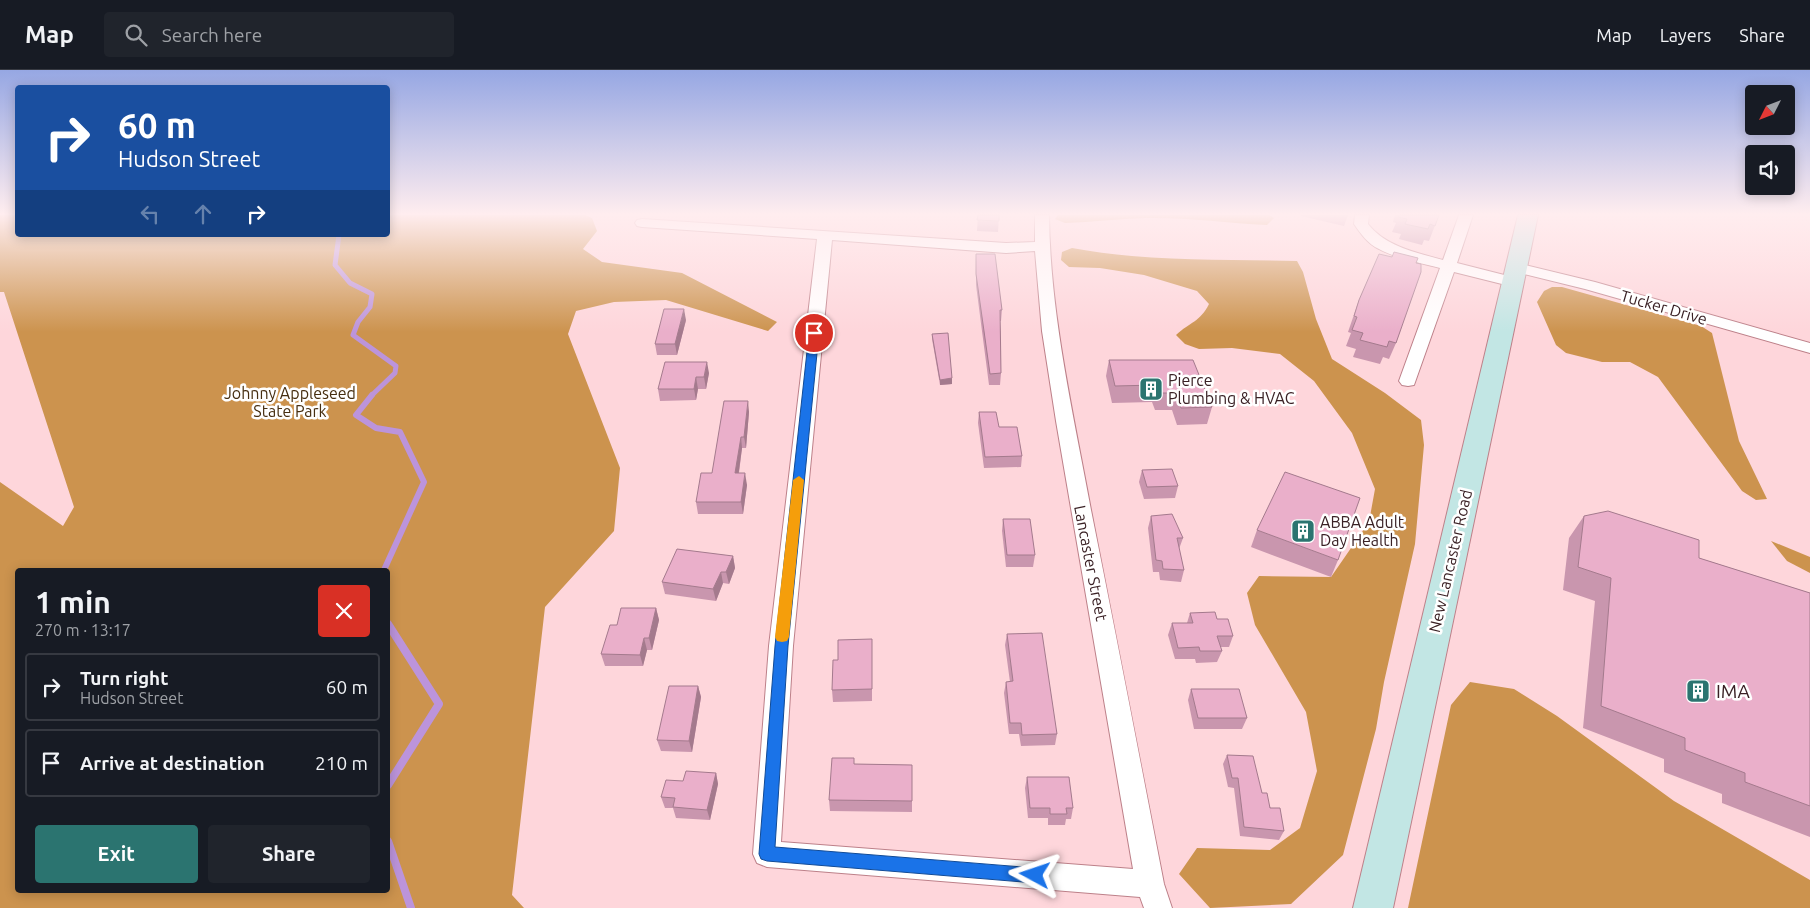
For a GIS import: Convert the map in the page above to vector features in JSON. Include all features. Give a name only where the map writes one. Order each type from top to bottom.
[{"type":"main road","name":"New Lancaster Road","points":[[1373,908],[1520,254]]},
{"type":"street","points":[[823,254],[781,646],[767,854],[1150,884]]},
{"type":"street","name":"Lancaster Street","points":[[1043,254],[1050,331],[1064,421],[1150,884],[1158,908]]},
{"type":"street","name":"Tucker Drive","points":[[1411,254],[1447,265],[1589,285],[1810,348]]},
{"type":"street","points":[[1408,381],[1451,254]]},
{"type":"green space","name":"Johnny Appleseed State Park","points":[[0,254],[590,254],[602,262],[682,273],[777,322],[768,331],[666,300],[614,302],[576,311],[568,334],[620,468],[614,531],[545,607],[512,895],[524,908],[0,908],[0,482],[63,526],[74,507],[4,292],[0,292]]},
{"type":"green space","points":[[1062,254],[1115,254],[1156,258],[1297,261],[1303,272],[1316,319],[1332,359],[1385,393],[1421,420],[1424,445],[1415,544],[1384,682],[1376,729],[1343,855],[1291,904],[1210,908],[1179,874],[1197,848],[1270,850],[1300,828],[1317,771],[1306,712],[1255,625],[1247,593],[1259,576],[1331,577],[1369,522],[1375,489],[1352,433],[1314,381],[1280,354],[1232,348],[1199,349],[1185,344],[1176,335],[1202,315],[1209,304],[1197,291],[1144,275],[1100,268],[1069,267],[1061,260]]},
{"type":"green space","points":[[1552,287],[1562,287],[1701,326],[1712,333],[1739,441],[1767,499],[1756,500],[1742,491],[1658,377],[1630,362],[1602,362],[1566,353],[1556,345],[1537,302],[1544,291]]},
{"type":"green space","points":[[1771,541],[1810,557],[1810,573],[1787,561]]},
{"type":"green space","points":[[1470,682],[1514,689],[1557,716],[1674,801],[1810,880],[1810,908],[1408,908],[1451,705]]},
{"type":"building","points":[[976,254],[995,254],[1002,310],[1000,310],[1001,373],[990,374],[976,274]]},
{"type":"building","points":[[1379,254],[1392,257],[1393,254],[1402,254],[1418,258],[1416,263],[1421,264],[1421,272],[1396,343],[1389,341],[1387,347],[1360,340],[1363,333],[1352,330],[1357,317],[1354,316],[1359,300]]},
{"type":"building","points":[[664,309],[684,309],[675,344],[655,344]]},
{"type":"building","points":[[948,333],[952,378],[940,380],[932,334]]},
{"type":"building","points":[[1109,360],[1193,360],[1212,407],[1181,408],[1176,393],[1159,393],[1156,385],[1115,386]]},
{"type":"building","points":[[665,362],[707,362],[704,377],[696,377],[694,389],[658,389]]},
{"type":"building","points":[[724,401],[748,401],[744,437],[741,437],[735,473],[745,473],[741,502],[696,502],[701,473],[712,473]]},
{"type":"building","points":[[979,412],[996,412],[999,427],[1017,427],[1022,456],[985,457]]},
{"type":"building","points":[[1172,469],[1178,486],[1147,487],[1142,470]]},
{"type":"building","name":"ABBA Adult Day Health","points":[[1285,472],[1360,498],[1338,560],[1257,530]]},
{"type":"building","name":"IMA","points":[[1608,511],[1699,540],[1699,558],[1810,593],[1810,806],[1745,782],[1745,773],[1685,750],[1685,738],[1601,706],[1611,578],[1578,567],[1584,516]]},
{"type":"building","points":[[1172,514],[1183,538],[1177,538],[1184,570],[1163,569],[1162,561],[1156,560],[1151,516]]},
{"type":"building","points":[[1003,519],[1030,519],[1035,555],[1007,555]]},
{"type":"building","points":[[677,549],[733,556],[726,572],[721,572],[713,589],[662,582]]},
{"type":"building","points":[[621,608],[656,608],[649,638],[644,638],[640,655],[601,654],[610,625],[617,625]]},
{"type":"building","points":[[1215,612],[1217,619],[1228,619],[1233,636],[1217,636],[1222,651],[1200,651],[1199,647],[1178,648],[1172,623],[1193,623],[1190,613]]},
{"type":"building","points":[[1042,633],[1057,734],[1022,735],[1021,723],[1010,723],[1006,682],[1013,681],[1007,634]]},
{"type":"building","points":[[872,639],[872,689],[832,690],[833,660],[838,660],[838,640]]},
{"type":"building","points":[[669,686],[698,686],[689,741],[657,740]]},
{"type":"building","points":[[1191,689],[1239,689],[1247,718],[1198,718]]},
{"type":"building","points":[[1227,755],[1253,756],[1262,793],[1267,793],[1270,808],[1280,808],[1284,831],[1244,827],[1238,778],[1232,778]]},
{"type":"building","points":[[832,758],[854,758],[854,764],[912,765],[912,801],[829,800]]},
{"type":"building","points":[[686,771],[716,773],[707,810],[673,807],[675,798],[661,797],[666,780],[683,781]]},
{"type":"building","points":[[1027,777],[1069,777],[1073,808],[1066,808],[1067,814],[1050,814],[1050,808],[1030,808]]},
{"type":"waterway","points":[[336,254],[335,265],[350,283],[372,294],[370,307],[358,322],[353,335],[396,366],[395,373],[372,395]]},
{"type":"waterway","points":[[372,395],[356,415],[376,428],[400,432],[424,482],[385,568]]},
{"type":"waterway","points":[[390,627],[439,704],[390,782]]},
{"type":"waterway","points":[[390,847],[411,908]]},
{"type":"slow traffic","points":[[782,637],[799,480]]},
{"type":"place","name":"Pierce Plumbing & HVAC","points":[[1151,389]]},
{"type":"place","name":"ABBA Adult Day Health","points":[[1303,531]]},
{"type":"place","name":"IMA","points":[[1698,691]]},
{"type":"route","points":[[814,333],[781,646],[767,854],[1035,875]]}]
